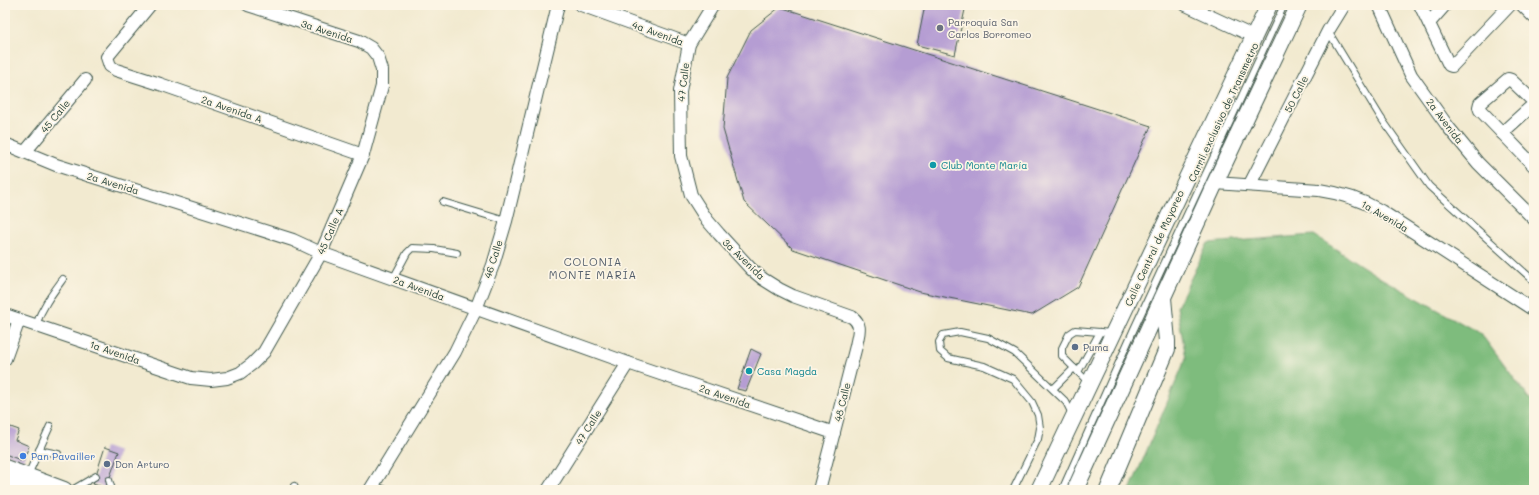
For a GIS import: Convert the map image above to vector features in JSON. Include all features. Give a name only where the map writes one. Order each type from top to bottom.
[{"type":"highway","points":[[5,482],[27,483]]},
{"type":"main road","name":"Calle Central de Mayoreo","points":[[1039,490],[1090,384],[1107,332],[1269,5]]},
{"type":"main road","points":[[1075,490],[1215,183],[1299,5]]},
{"type":"main road","points":[[1108,490],[1167,349],[1163,298]]},
{"type":"main road","points":[[5,468],[27,483],[64,490]]},
{"type":"street","name":"2a Avenida A","points":[[150,5],[107,57],[110,66],[116,70],[363,155]]},
{"type":"street","name":"3a Avenida","points":[[248,5],[359,41],[371,48],[378,58]]},
{"type":"street","name":"46 Calle","points":[[372,487],[455,352],[476,309],[493,265],[506,221],[558,5]]},
{"type":"street","name":"4a Avenida","points":[[581,5],[689,44]]},
{"type":"street","points":[[1186,5],[1244,32]]},
{"type":"street","name":"50 Calle","points":[[1250,184],[1328,31],[1344,5]]},
{"type":"street","name":"2a Avenida","points":[[1379,5],[1411,75],[1449,128],[1478,163],[1534,220]]},
{"type":"street","points":[[1420,5],[1449,64],[1452,66],[1510,5]]},
{"type":"street","points":[[1429,23],[1445,5]]},
{"type":"street","points":[[1522,5],[1534,17]]},
{"type":"street","name":"47 Calle","points":[[681,156],[680,92],[689,44],[710,9]]},
{"type":"street","name":"45 Calle A","points":[[226,378],[240,373],[264,352],[321,253],[363,155],[382,86],[382,70],[378,58]]},
{"type":"street","points":[[1502,134],[1534,103],[1511,80],[1508,79],[1480,104],[1479,107],[1502,134],[1534,166]]},
{"type":"street","name":"45 Calle","points":[[25,152],[85,80]]},
{"type":"street","name":"2a Avenida","points":[[5,144],[56,166],[293,240],[321,253],[476,309],[628,363],[834,433]]},
{"type":"street","name":"3a Avenida","points":[[681,156],[691,195],[707,220],[751,269],[763,279],[788,294],[852,316]]},
{"type":"street","name":"1a Avenida","points":[[1215,183],[1250,184],[1328,191],[1372,206],[1534,310]]},
{"type":"street","name":"1a Avenida","points":[[5,315],[191,378],[211,380],[226,378]]},
{"type":"street","name":"48 Calle","points":[[819,490],[856,346],[859,327],[857,321],[852,316]]},
{"type":"street","points":[[5,359],[19,320]]},
{"type":"street","name":"47 Calle","points":[[548,490],[628,363]]},
{"type":"lane","name":"Carril exclusivo de Transmetro","points":[[1062,490],[1133,331],[1284,5]]},
{"type":"lane","points":[[1328,31],[1381,118],[1429,186],[1534,280]]},
{"type":"lane","points":[[443,202],[506,221]]},
{"type":"lane","points":[[393,279],[407,253],[412,248],[457,252]]},
{"type":"lane","points":[[36,326],[41,312],[63,279]]},
{"type":"lane","points":[[1090,384],[1062,356],[1062,348],[1069,334],[1075,330],[1107,332]]},
{"type":"lane","points":[[1013,490],[1038,439],[1040,428],[1038,415],[1032,402],[1013,379],[984,366],[948,358],[940,351],[940,342],[943,335],[960,332],[988,338],[1015,353],[1066,402],[1074,418]]},
{"type":"lane","points":[[1053,390],[1076,370],[1107,332]]},
{"type":"lane","points":[[27,483],[50,426]]},
{"type":"lane","points":[[40,450],[58,454]]},
{"type":"lane","points":[[72,490],[96,476]]},
{"type":"lane","points":[[109,480],[112,490]]},
{"type":"lane","points":[[372,487],[386,490]]},
{"type":"green space","points":[[1314,235],[1379,277],[1481,334],[1534,405],[1534,490],[1130,490],[1186,358],[1177,307],[1208,243]]},
{"type":"building","name":"Parroquia San Carlos Borromeo","points":[[925,5],[966,5],[955,55],[917,45]]},
{"type":"building","name":"Club Monte María","points":[[780,7],[1151,126],[1078,287],[1032,315],[920,292],[793,249],[744,202],[723,129],[727,78],[751,30]]},
{"type":"building","name":"Casa Magda","points":[[751,349],[761,354],[746,391],[737,389]]},
{"type":"building","points":[[5,425],[19,430],[15,440],[29,446],[23,461],[5,454]]},
{"type":"building","name":"Don Arturo","points":[[105,447],[119,452],[106,488],[93,484]]},
{"type":"place","name":"Parroquia San Carlos Borromeo","points":[[940,28]]},
{"type":"place","name":"Club Monte María","points":[[933,165]]},
{"type":"place","name":"Puma","points":[[1075,347]]},
{"type":"place","name":"Casa Magda","points":[[749,371]]},
{"type":"place","name":"Pan Pavailler","points":[[23,456]]},
{"type":"place","name":"Don Arturo","points":[[107,464]]},
{"type":"district","name":"COLONIA MONTE MARÍA","points":[[593,268]]}]
